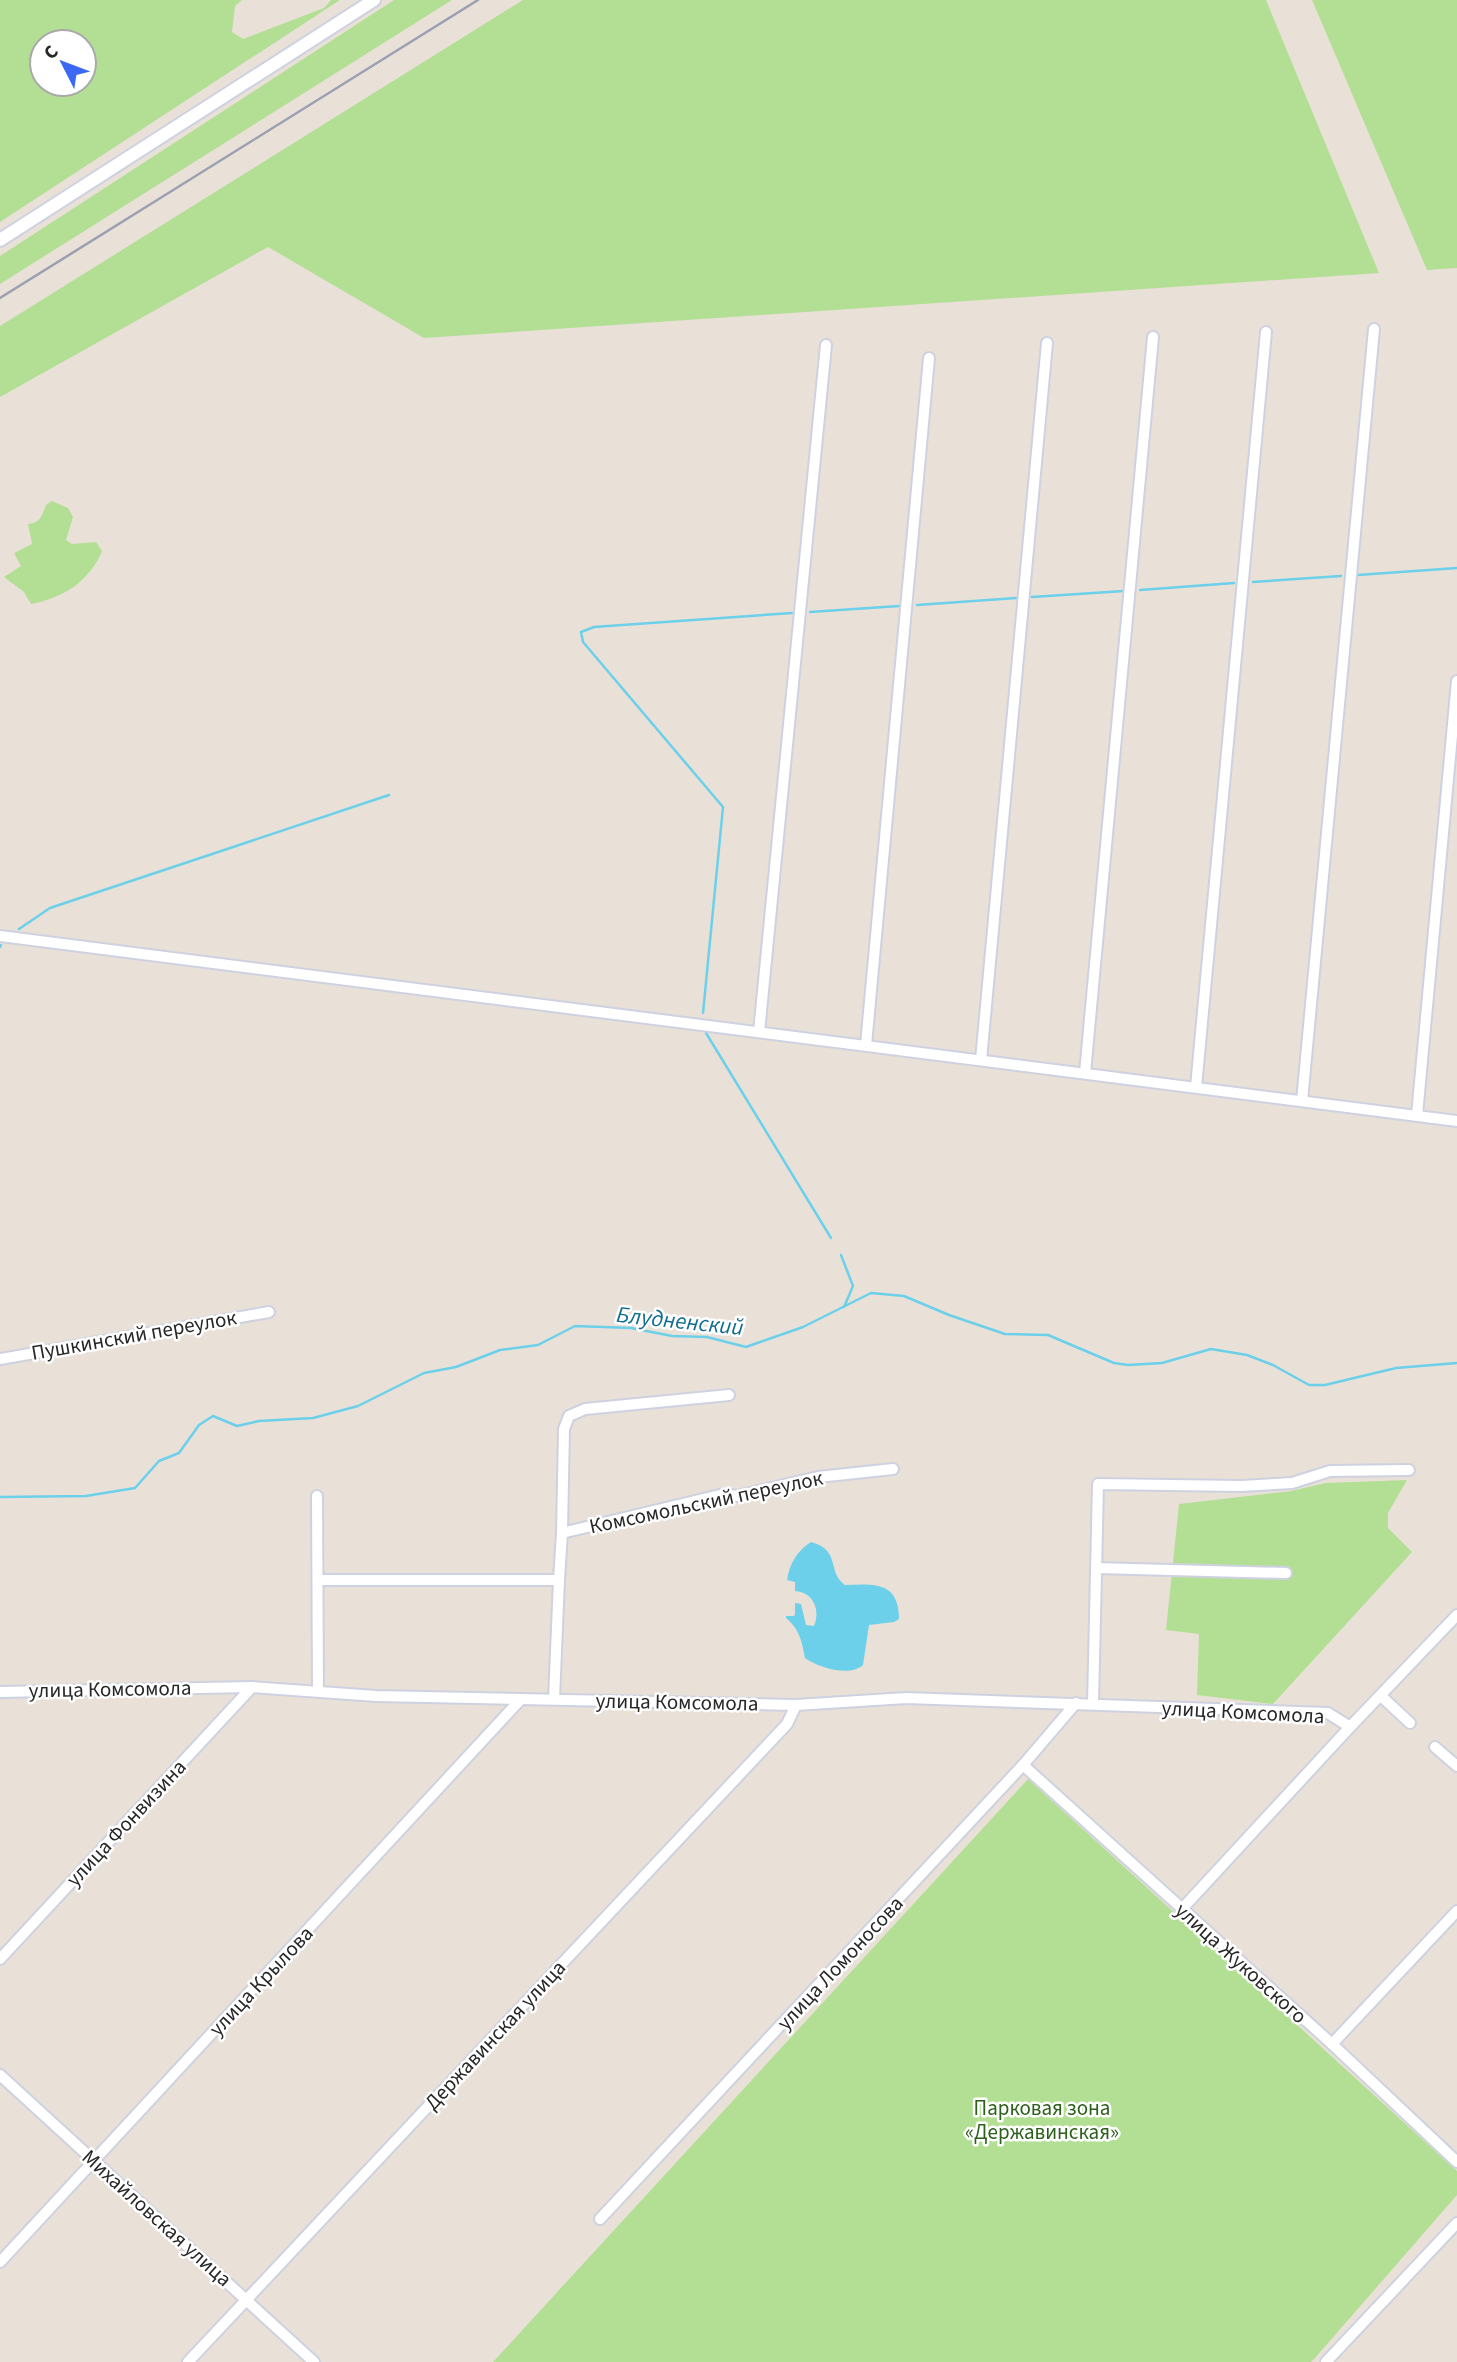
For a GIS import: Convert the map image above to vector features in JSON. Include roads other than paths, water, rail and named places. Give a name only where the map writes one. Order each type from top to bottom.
[{"type":"street","points":[[0,240],[374,0]]},
{"type":"street","points":[[1302,1101],[1374,329]]},
{"type":"street","points":[[1196,1087],[1266,332]]},
{"type":"street","points":[[1085,1073],[1153,337]]},
{"type":"street","points":[[981,1060],[1047,343]]},
{"type":"street","points":[[759,1032],[826,345]]},
{"type":"street","points":[[866,1045],[929,358]]},
{"type":"street","points":[[1417,1115],[1457,681]]},
{"type":"street","points":[[0,936],[1457,1121]]},
{"type":"street","name":"Пушкинский переулок","points":[[0,1359],[269,1312]]},
{"type":"street","name":"Комсомольский переулок","points":[[554,1699],[564,1429],[569,1416],[585,1409],[729,1395]]},
{"type":"street","name":"Комсомольский переулок","points":[[562,1533],[724,1493],[737,1496],[818,1477],[893,1469]]},
{"type":"street","points":[[1093,1704],[1098,1484],[1241,1486],[1292,1483],[1330,1471],[1409,1470]]},
{"type":"street","points":[[317,1496],[318,1691]]},
{"type":"street","points":[[1096,1568],[1286,1573]]},
{"type":"street","points":[[318,1580],[559,1580]]},
{"type":"street","points":[[1181,1910],[1457,1615]]},
{"type":"street","name":"улица Комсомола","points":[[0,1692],[252,1686],[376,1696],[796,1705],[906,1698],[1328,1713],[1350,1727]]},
{"type":"street","name":"улица Фонвизина","points":[[0,1959],[252,1686]]},
{"type":"street","points":[[1381,1696],[1410,1723]]},
{"type":"street","name":"улица Крылова","points":[[0,2262],[521,1699]]},
{"type":"street","name":"улица Ломоносова","points":[[600,2219],[1023,1765],[1076,1703]]},
{"type":"street","name":"Державинская улица","points":[[188,2362],[787,1724],[796,1705]]},
{"type":"street","points":[[1435,1747],[1457,1766]]},
{"type":"street","name":"улица Жуковского","points":[[1023,1765],[1332,2044],[1457,2162]]},
{"type":"street","points":[[1332,2044],[1457,1911]]},
{"type":"street","name":"Михайловская улица","points":[[0,2075],[314,2362]]},
{"type":"street","points":[[1326,2362],[1457,2223]]},
{"type":"water","points":[[811,1542],[827,1551],[839,1580],[845,1585],[883,1587],[895,1598],[899,1619],[869,1625],[863,1665],[857,1669],[834,1670],[805,1658],[797,1632],[786,1618],[794,1616],[795,1603],[801,1604],[806,1625],[814,1626],[816,1620],[816,1608],[811,1598],[795,1591],[795,1582],[787,1580],[794,1558]]},
{"type":"waterway","points":[[1358,575],[1457,568]]},
{"type":"waterway","points":[[1253,582],[1341,576]]},
{"type":"waterway","points":[[1140,590],[1234,583]]},
{"type":"waterway","points":[[1032,597],[1124,591]]},
{"type":"waterway","points":[[917,605],[1016,598]]},
{"type":"waterway","points":[[810,612],[899,606]]},
{"type":"waterway","points":[[703,1013],[723,807],[583,642],[581,632],[594,627],[792,613]]},
{"type":"waterway","points":[[19,929],[50,908],[389,795]]},
{"type":"waterway","points":[[706,1033],[831,1238]]},
{"type":"waterway","points":[[841,1255],[853,1286],[844,1307]]},
{"type":"waterway","name":"Блудненский","points":[[0,1497],[86,1496],[135,1488],[159,1461],[179,1453],[199,1425],[213,1416],[237,1426],[259,1421],[313,1418],[358,1406],[424,1373],[456,1367],[500,1350],[538,1345],[575,1326],[631,1328],[672,1336],[707,1337],[746,1347],[803,1327],[871,1293],[904,1296],[1005,1334],[1048,1335],[1114,1363],[1128,1365],[1162,1363],[1211,1349],[1247,1355],[1273,1365],[1309,1385],[1325,1385],[1396,1368],[1457,1363]]},
{"type":"railway","points":[[0,298],[478,0]]},
{"type":"park label","name":"Парковая зона «Державинская»","points":[[1042,2120]]}]
